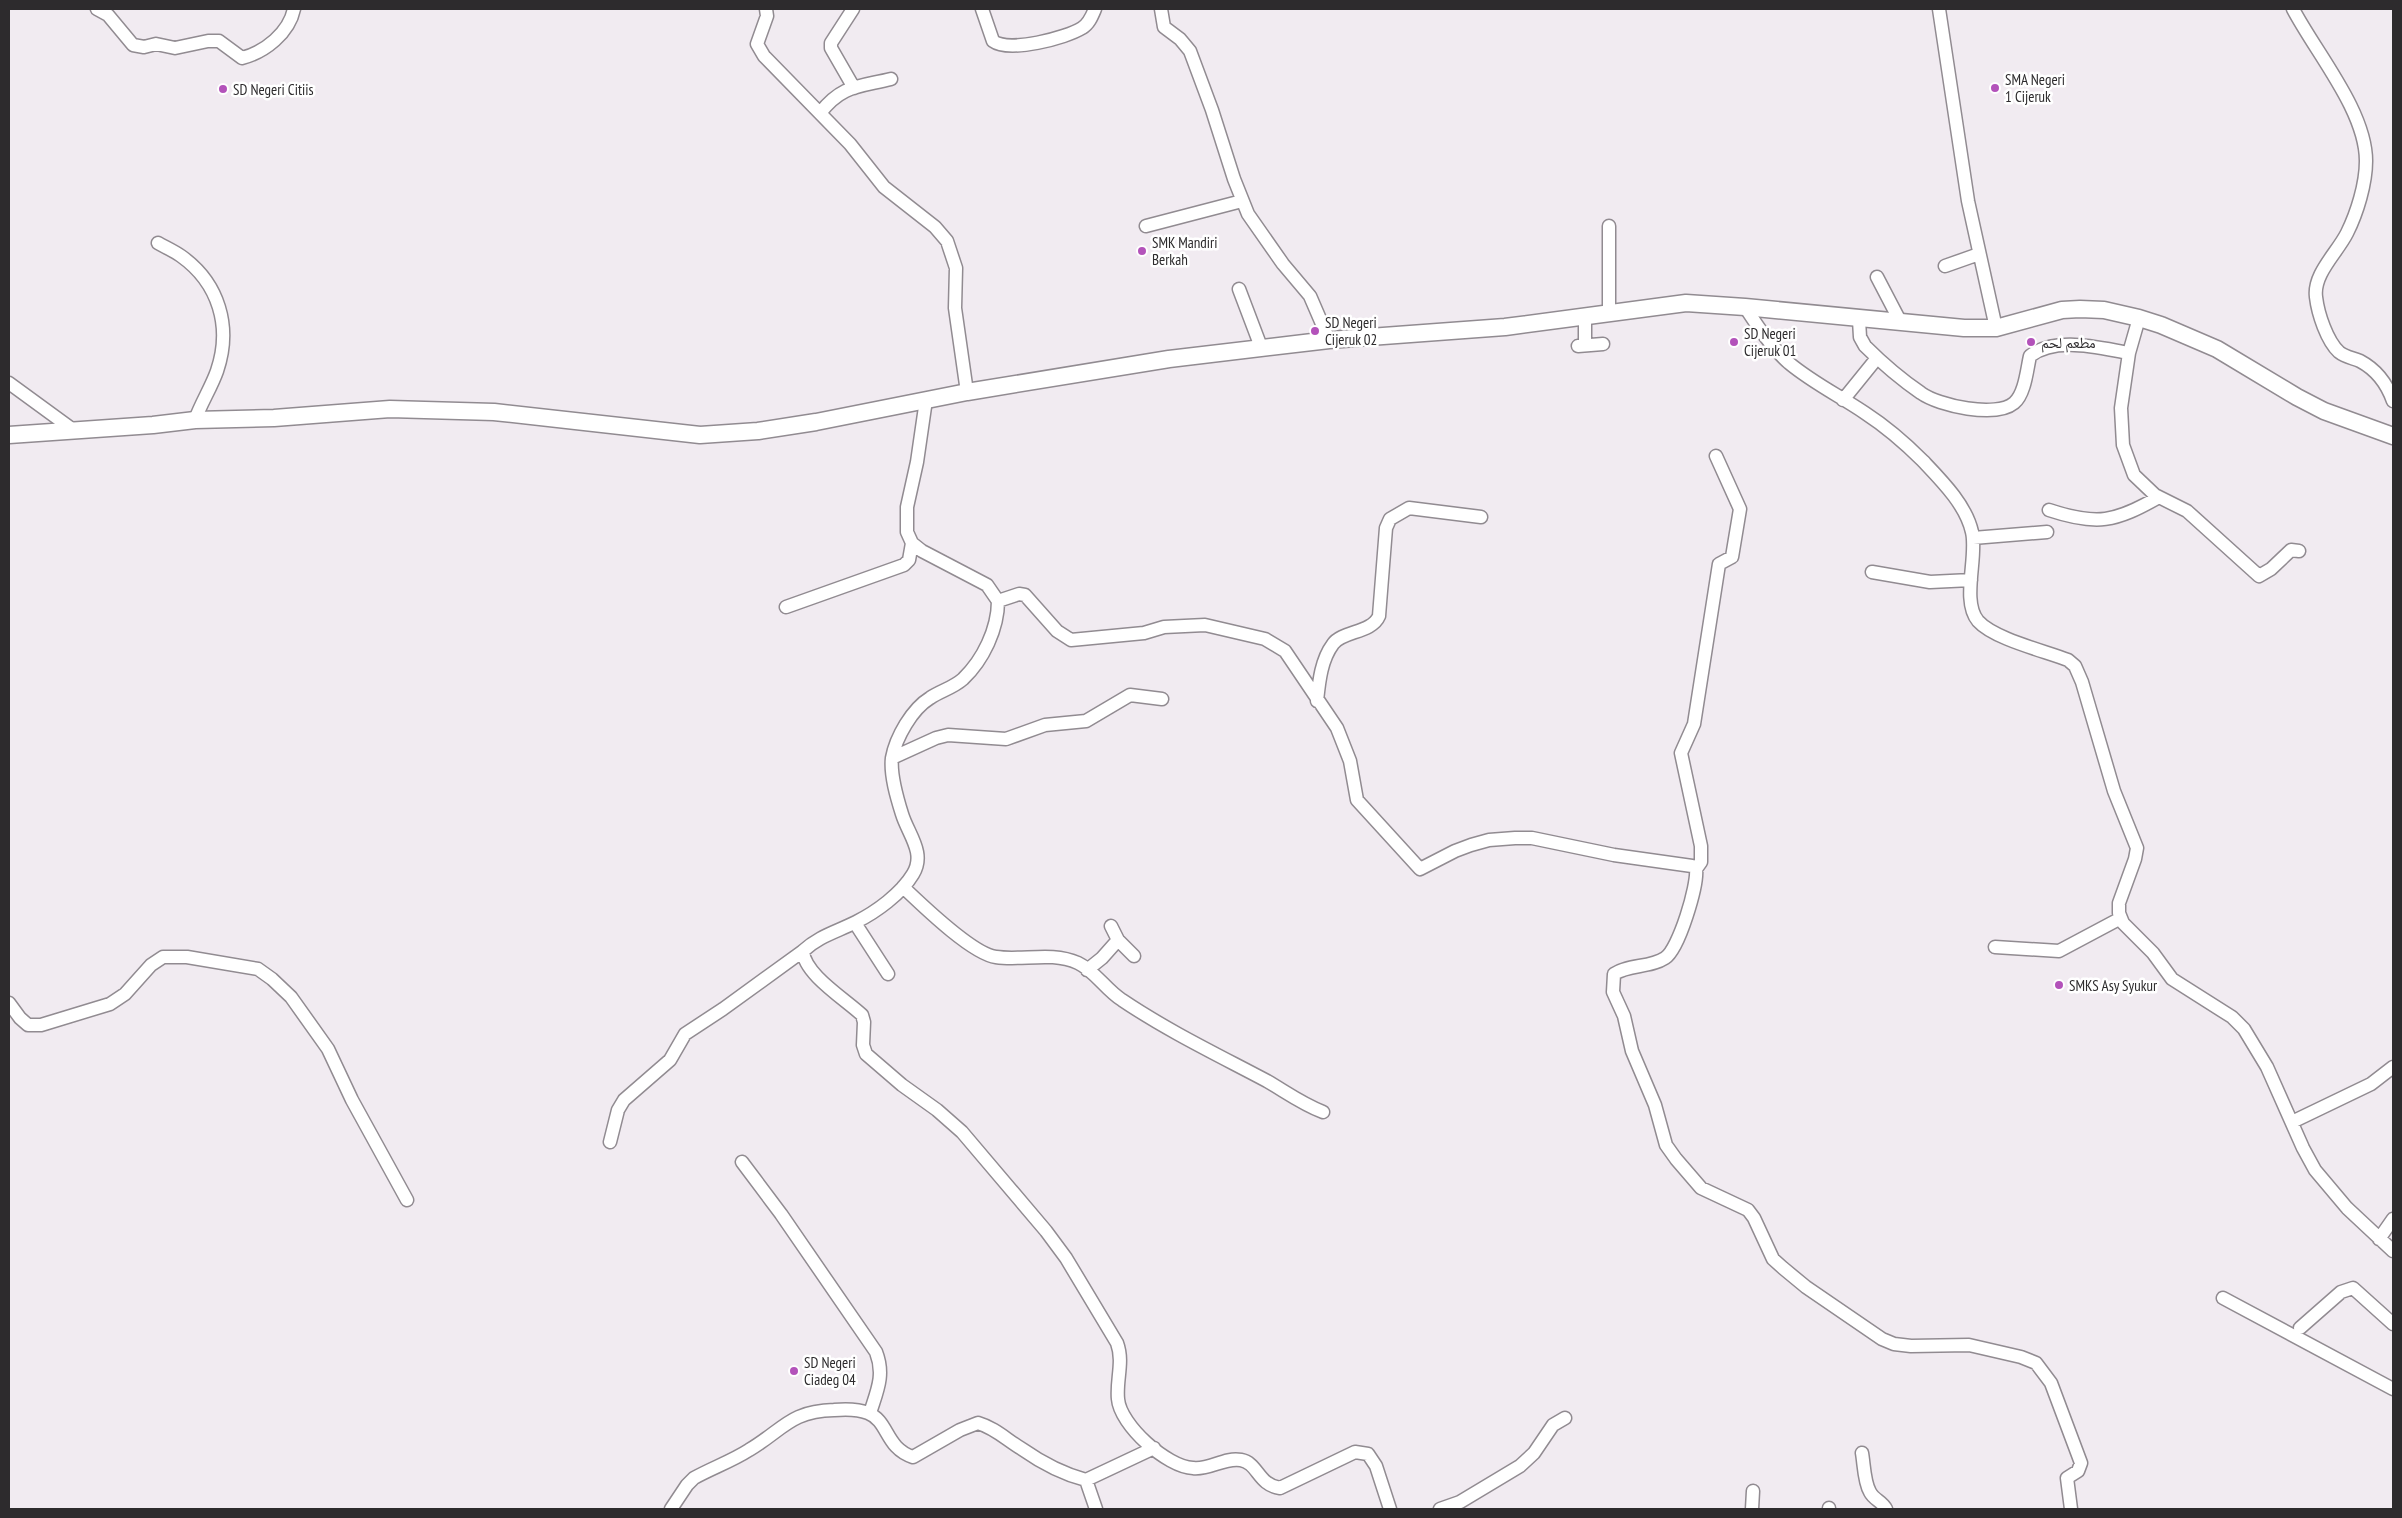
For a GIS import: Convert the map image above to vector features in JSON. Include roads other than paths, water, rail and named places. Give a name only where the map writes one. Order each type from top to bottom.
[{"type":"main road","points":[[9,435],[72,429],[153,425],[195,420],[265,418],[390,409],[494,412],[700,435],[758,431],[994,387],[1169,359],[1329,340],[1505,327],[1609,312],[1686,304],[1745,307],[1939,327],[1996,328],[2071,310],[2104,310],[2161,325],[2217,349],[2296,398],[2324,411],[2393,436]]},
{"type":"street","points":[[97,9],[108,15],[133,45],[144,47],[156,44],[175,48],[208,41],[219,41],[242,58],[250,56],[276,41],[294,9]]},
{"type":"street","points":[[766,9],[767,13],[758,44],[764,56],[825,107],[850,144],[884,187],[935,227],[950,248],[956,268],[955,308],[968,392]]},
{"type":"street","points":[[853,9],[831,42],[831,48],[854,88]]},
{"type":"street","points":[[982,9],[993,41],[997,44],[1022,45],[1058,37],[1083,28],[1090,20],[1095,9]]},
{"type":"street","points":[[1161,9],[1164,27],[1180,39],[1193,57],[1242,201],[1256,226],[1310,296],[1329,340]]},
{"type":"street","points":[[1939,9],[1968,201],[1996,328]]},
{"type":"street","points":[[2294,9],[2308,37],[2348,99],[2359,125],[2366,160],[2362,189],[2351,224],[2338,251],[2319,279],[2316,297],[2333,345],[2340,352],[2376,372],[2384,381],[2393,401]]},
{"type":"street","points":[[825,107],[842,91],[891,79]]},
{"type":"street","points":[[1146,226],[1242,201]]},
{"type":"street","points":[[1609,226],[1609,312]]},
{"type":"street","points":[[158,243],[181,256],[201,274],[215,296],[224,322],[224,347],[217,372],[195,420]]},
{"type":"street","points":[[1945,266],[1979,254]]},
{"type":"street","points":[[1877,277],[1901,323]]},
{"type":"street","points":[[1238,289],[1261,347]]},
{"type":"street","points":[[1745,307],[1781,356],[1818,385],[1874,420],[1922,461],[1958,503],[1971,527],[1973,538],[1971,586],[1973,608],[1977,620],[1987,628],[2018,642],[2068,660],[2077,669],[2114,791],[2137,848],[2135,859],[2119,903],[2121,918],[2126,927],[2153,953],[2172,979],[2232,1016],[2244,1029],[2267,1067],[2315,1170],[2348,1208],[2393,1251]]},
{"type":"street","points":[[1585,316],[1581,345],[1603,344]]},
{"type":"street","points":[[2139,318],[2129,353],[2121,408],[2123,445],[2134,476],[2159,497],[2187,511],[2259,576],[2271,569],[2291,550],[2299,551]]},
{"type":"street","points":[[1859,320],[1862,342],[1877,358],[1922,394],[1934,400],[1985,411],[2005,408],[2014,404],[2021,390],[2030,356],[2044,348],[2090,347],[2129,353]]},
{"type":"street","points":[[1843,400],[1877,358]]},
{"type":"street","points":[[9,383],[72,429]]},
{"type":"street","points":[[786,607],[904,565],[910,560],[912,543],[907,532],[905,518],[917,462],[926,400]]},
{"type":"street","points":[[1716,456],[1740,508],[1740,520],[1732,557],[1719,564],[1694,724],[1682,748],[1701,846],[1701,862],[1696,869],[1694,890],[1677,940],[1668,955],[1656,962],[1621,970],[1614,974],[1613,992],[1627,1025],[1632,1051],[1659,1116],[1666,1145],[1689,1177],[1701,1188],[1748,1210],[1754,1218],[1773,1259],[1806,1287],[1882,1339],[1894,1344],[1911,1346],[1969,1345],[2021,1357],[2036,1363],[2051,1383],[2081,1463],[2078,1471],[2067,1478],[2070,1509]]},
{"type":"street","points":[[2049,510],[2076,519],[2102,520],[2134,511],[2159,497]]},
{"type":"street","points":[[1317,701],[1324,662],[1334,643],[1377,621],[1386,528],[1390,519],[1409,508],[1481,517]]},
{"type":"street","points":[[1973,538],[2047,532]]},
{"type":"street","points":[[610,1142],[618,1110],[624,1100],[670,1060],[685,1034],[717,1014],[824,935],[867,916],[903,887],[913,874],[918,863],[917,851],[902,816],[894,782],[892,758],[901,735],[921,705],[962,679],[976,662],[996,623],[998,601],[987,584],[942,562],[912,543]]},
{"type":"street","points":[[1872,572],[1930,582],[1971,586]]},
{"type":"street","points":[[998,601],[1019,594],[1025,595],[1057,631],[1071,640],[1144,632],[1164,627],[1205,625],[1265,639],[1285,651],[1337,728],[1345,746],[1357,800],[1420,869],[1471,845],[1489,840],[1515,838],[1532,838],[1614,855],[1692,866],[1696,869]]},
{"type":"street","points":[[892,758],[936,738],[948,735],[1006,739],[1045,725],[1086,721],[1130,695],[1162,698]]},
{"type":"street","points":[[903,887],[931,913],[988,956],[998,958],[1046,956],[1074,962],[1087,970],[1119,998],[1149,1017],[1266,1081],[1297,1101],[1323,1112]]},
{"type":"street","points":[[1994,947],[2059,951],[2121,918]]},
{"type":"street","points":[[856,922],[888,974]]},
{"type":"street","points":[[1111,926],[1118,940],[1134,956]]},
{"type":"street","points":[[1087,970],[1102,958],[1118,940]]},
{"type":"street","points":[[803,951],[807,966],[862,1016],[866,1054],[962,1132],[1027,1207],[1066,1258],[1117,1343],[1120,1352],[1121,1368],[1118,1398],[1123,1416],[1137,1434],[1180,1466],[1193,1468],[1240,1460],[1247,1462],[1263,1482],[1280,1488],[1354,1452],[1368,1454],[1376,1466],[1390,1509]]},
{"type":"street","points":[[9,1003],[20,1018],[28,1024],[41,1024],[110,1004],[125,994],[151,965],[163,957],[187,957],[258,969],[291,997],[328,1049],[352,1100],[407,1200]]},
{"type":"street","points":[[2292,1122],[2371,1084],[2393,1067]]},
{"type":"street","points":[[742,1162],[781,1214],[876,1352],[880,1362],[881,1380],[870,1413]]},
{"type":"street","points":[[2379,1239],[2393,1219]]},
{"type":"street","points":[[2300,1328],[2341,1292],[2354,1288],[2393,1324]]},
{"type":"street","points":[[2223,1298],[2393,1389]]},
{"type":"street","points":[[671,1509],[694,1478],[748,1451],[796,1416],[814,1410],[843,1409],[870,1413],[879,1421],[902,1453],[914,1456],[953,1433],[978,1423],[996,1430],[1028,1453],[1067,1475],[1086,1480],[1154,1448]]},
{"type":"street","points":[[1440,1509],[1460,1502],[1520,1466],[1534,1453],[1553,1425],[1565,1418]]},
{"type":"street","points":[[1862,1453],[1869,1490],[1873,1496],[1882,1501],[1886,1509]]},
{"type":"street","points":[[1086,1480],[1096,1509]]},
{"type":"street","points":[[1752,1509],[1753,1492]]},
{"type":"place","name":"SMA Negeri 1 Cijeruk","points":[[1995,88]]},
{"type":"place","name":"SD Negeri Citiis","points":[[223,89]]},
{"type":"place","name":"SMK Mandiri Berkah","points":[[1142,251]]},
{"type":"place","name":"SD Negeri Cijeruk 02","points":[[1315,331]]},
{"type":"place","name":"SD Negeri Cijeruk 01","points":[[1734,342]]},
{"type":"place","name":"مطعم لحم","points":[[2031,342]]},
{"type":"place","name":"SMKS Asy Syukur","points":[[2059,985]]},
{"type":"place","name":"SD Negeri Ciadeg 04","points":[[794,1371]]}]
